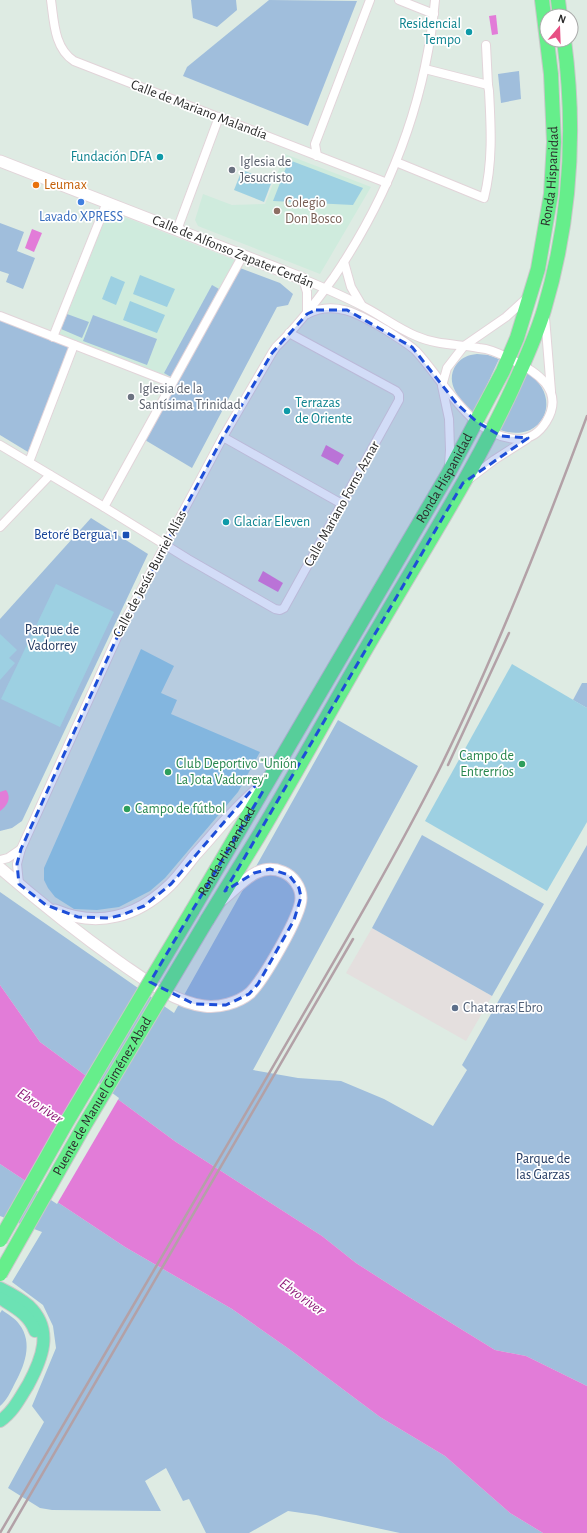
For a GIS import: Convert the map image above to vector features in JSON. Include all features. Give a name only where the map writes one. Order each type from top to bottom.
[{"type":"highway","name":"Ronda Hispanidad","points":[[192,911],[448,474],[477,422],[517,338],[538,269],[551,194],[554,142],[551,74],[542,0]]},
{"type":"highway","name":"Ronda Hispanidad","points":[[207,920],[259,836],[463,483],[492,431],[523,365],[544,310],[560,244],[568,184],[570,144],[569,78],[565,48]]},
{"type":"highway","name":"Puente de Manuel Giménez Abad","points":[[0,1240],[65,1125],[192,911]]},
{"type":"highway","name":"Puente de Manuel Giménez Abad","points":[[0,1274],[84,1126],[207,920]]},
{"type":"main road","name":"Calle de Alfonso Zapater Cerdán","points":[[0,161],[303,279]]},
{"type":"main road","points":[[46,905],[78,917],[92,919],[109,918],[144,906],[171,884],[231,814],[273,774]]},
{"type":"main road","points":[[0,868],[102,950],[157,987],[194,1004],[216,1007],[241,999],[249,994],[258,984],[294,920],[300,905],[300,892],[296,883],[289,875],[275,869],[265,869],[250,876],[217,904]]},
{"type":"main road","points":[[0,1288],[27,1305],[38,1319],[44,1341],[40,1359],[19,1400],[9,1414],[0,1421]]},
{"type":"main road","points":[[0,1298],[16,1307],[30,1320],[37,1337],[40,1359]]},
{"type":"street","name":"Calle de Mariano Malandía","points":[[51,0],[57,39],[68,57],[79,63],[387,183]]},
{"type":"street","points":[[317,156],[315,144],[370,0]]},
{"type":"street","points":[[399,0],[434,14]]},
{"type":"street","name":"Calle de Jesús Burriel Alías","points":[[19,884],[17,864],[20,849],[124,622],[164,545],[223,437],[276,347],[307,314],[344,262],[364,229],[387,183],[407,133],[425,69],[435,0]]},
{"type":"street","points":[[396,162],[484,198],[488,180],[491,142],[486,45]]},
{"type":"street","points":[[425,69],[488,85]]},
{"type":"street","points":[[177,230],[219,117]]},
{"type":"street","points":[[53,336],[106,202]]},
{"type":"street","points":[[104,507],[243,255]]},
{"type":"street","points":[[344,262],[351,287],[358,301],[365,307]]},
{"type":"street","points":[[303,279],[307,292],[307,314],[316,310],[338,309],[347,310],[363,316],[412,347],[457,404],[477,422],[492,431],[511,439],[528,438]]},
{"type":"street","name":"Calle de Alfonso Zapater Cerdán","points":[[303,279],[365,307],[418,337],[436,342],[479,348],[508,358],[523,365],[539,376],[548,387],[551,394]]},
{"type":"street","points":[[448,474],[450,450],[449,419],[442,386],[450,362],[464,346],[506,317],[530,295]]},
{"type":"street","points":[[463,483],[494,460],[538,432],[547,420],[552,408],[544,310]]},
{"type":"street","points":[[0,316],[172,383]]},
{"type":"street","name":"Calle Mariano Forns Aznar","points":[[164,545],[275,609],[280,610],[284,608],[399,400],[399,395],[396,391],[289,333]]},
{"type":"street","points":[[29,462],[74,345]]},
{"type":"street","points":[[223,437],[342,504]]},
{"type":"street","points":[[0,446],[104,507],[164,545]]},
{"type":"street","points":[[0,527],[50,475]]},
{"type":"street","points":[[0,860],[8,858],[20,849]]},
{"type":"highlighted area","points":[[316,310],[347,310],[412,347],[457,404],[477,422],[501,436],[528,438],[463,483],[225,891],[254,873],[270,869],[289,875],[299,888],[301,897],[294,920],[258,984],[249,994],[226,1005],[194,1004],[150,982],[263,791],[256,785],[171,884],[144,906],[122,915],[109,918],[78,917],[46,905],[19,884],[17,864],[21,849],[124,622],[223,437],[272,353],[307,314]]},
{"type":"shaded area","name":"Colegio Don Bosco","points":[[285,154],[371,187],[320,274],[198,226],[195,220],[203,194],[232,205],[265,204]]},
{"type":"shaded area","points":[[107,210],[237,261],[172,378],[58,334]]},
{"type":"shaded area","points":[[372,928],[492,996],[466,1041],[346,973]]},
{"type":"green space","points":[[191,0],[236,0],[237,10],[217,27],[193,18]]},
{"type":"green space","points":[[269,0],[357,1],[308,126],[183,76],[187,67]]},
{"type":"green space","points":[[519,71],[521,99],[501,103],[498,74]]},
{"type":"green space","points":[[289,160],[363,188],[353,205],[273,201]]},
{"type":"green space","points":[[242,170],[272,181],[264,202],[234,190]]},
{"type":"green space","points":[[0,223],[24,232],[17,251],[35,258],[23,289],[6,282],[9,274],[0,271]]},
{"type":"green space","points":[[240,268],[280,283],[293,294],[288,305],[277,307],[192,468],[145,440]]},
{"type":"green space","points":[[140,275],[175,289],[167,307],[133,294]]},
{"type":"green space","points":[[111,276],[125,282],[116,305],[102,299]]},
{"type":"green space","points":[[212,285],[219,289],[171,377],[164,373]]},
{"type":"green space","points":[[130,301],[165,315],[157,333],[123,320]]},
{"type":"green space","points":[[67,314],[89,322],[82,338],[61,329]]},
{"type":"green space","points":[[93,315],[157,339],[147,365],[83,341]]},
{"type":"green space","points":[[0,320],[69,347],[28,452],[0,435]]},
{"type":"green space","points":[[477,354],[488,355],[499,359],[474,413],[455,391],[452,378],[456,365],[463,358]]},
{"type":"green space","points":[[527,373],[538,383],[545,394],[546,405],[544,416],[538,425],[528,431],[515,433],[500,430]]},
{"type":"green space","name":"Parque de Vadorrey","points":[[91,518],[148,554],[22,821],[12,828],[0,831],[0,619]]},
{"type":"green space","points":[[56,584],[114,612],[60,727],[1,699]]},
{"type":"green space","points":[[0,634],[17,650],[9,658],[15,663],[0,680]]},
{"type":"green space","name":"Club Deportivo \"Unión La Jota Vadorrey\"","points":[[141,649],[174,666],[161,693],[177,700],[171,714],[260,752],[238,792],[165,878],[150,891],[119,907],[97,910],[74,909],[55,897],[48,888],[44,880],[44,868]]},
{"type":"green space","name":"Campo de Entrerríos","points":[[512,664],[587,708],[587,822],[547,891],[425,821]]},
{"type":"green space","points":[[582,683],[587,683],[587,708],[573,700]]},
{"type":"green space","name":"Parque de las Garzas","points":[[338,720],[418,766],[253,1070],[298,1078],[341,1081],[384,1099],[433,1126],[467,1070],[462,1065],[587,845],[587,1386],[526,1356],[495,1350],[356,1263],[322,1236],[176,1142],[40,1042],[0,985],[0,892],[174,1013]]},
{"type":"green space","points":[[422,835],[544,904],[492,996],[372,928]]},
{"type":"green space","points":[[0,1164],[125,1247],[232,1309],[289,1349],[380,1417],[445,1456],[510,1513],[543,1533],[400,1533],[316,1515],[288,1511],[249,1533],[206,1533],[189,1499],[183,1501],[166,1468],[145,1481],[161,1511],[52,1510],[40,1508],[8,1488],[44,1422],[32,1406],[56,1348],[53,1326],[43,1305],[12,1282],[42,1232],[0,1216]]},
{"type":"green space","points":[[2,1310],[13,1318],[24,1331],[27,1347],[24,1363],[18,1378],[5,1401],[0,1406],[0,1313]]},
{"type":"water","points":[[496,15],[498,34],[492,35],[489,16]]},
{"type":"water","points":[[32,229],[42,233],[34,252],[25,248]]},
{"type":"water","points":[[326,445],[344,455],[338,465],[321,456]]},
{"type":"water","points":[[263,571],[283,583],[278,592],[258,581]]},
{"type":"water","points":[[6,790],[9,799],[5,807],[0,811],[0,792]]},
{"type":"water","name":"Ebro river","points":[[0,985],[40,1042],[176,1142],[322,1236],[356,1263],[495,1350],[526,1356],[587,1386],[587,1533],[543,1533],[510,1513],[445,1456],[380,1417],[289,1349],[232,1309],[125,1247],[0,1164]]},
{"type":"pier","points":[[88,1075],[119,1098],[57,1204],[25,1183]]},
{"type":"railway","points":[[0,1533],[329,970],[419,809],[461,725],[500,638],[536,550],[587,416]]},
{"type":"railway","points":[[448,765],[509,633]]},
{"type":"railway","points":[[8,1533],[353,939]]},
{"type":"place","name":"Residencial Tempo","points":[[469,32]]},
{"type":"place","name":"Fundación DFA","points":[[160,157]]},
{"type":"place","name":"Iglesia de Jesucristo","points":[[232,170]]},
{"type":"place","name":"Leumax","points":[[36,185]]},
{"type":"place","name":"Lavado XPRESS","points":[[81,202]]},
{"type":"place","name":"Colegio Don Bosco","points":[[277,211]]},
{"type":"place","name":"Iglesia de la Santísima Trinidad","points":[[131,397]]},
{"type":"place","name":"Terrazas de Oriente","points":[[287,411]]},
{"type":"place","name":"Glaciar Eleven","points":[[226,522]]},
{"type":"place","name":"Betoré Bergua 1","points":[[126,535]]},
{"type":"place","name":"Campo de Entrerríos","points":[[522,764]]},
{"type":"place","name":"Club Deportivo \"Unión La Jota Vadorrey\"","points":[[168,772]]},
{"type":"place","name":"Campo de fútbol","points":[[127,809]]},
{"type":"place","name":"Chatarras Ebro","points":[[455,1008]]}]
